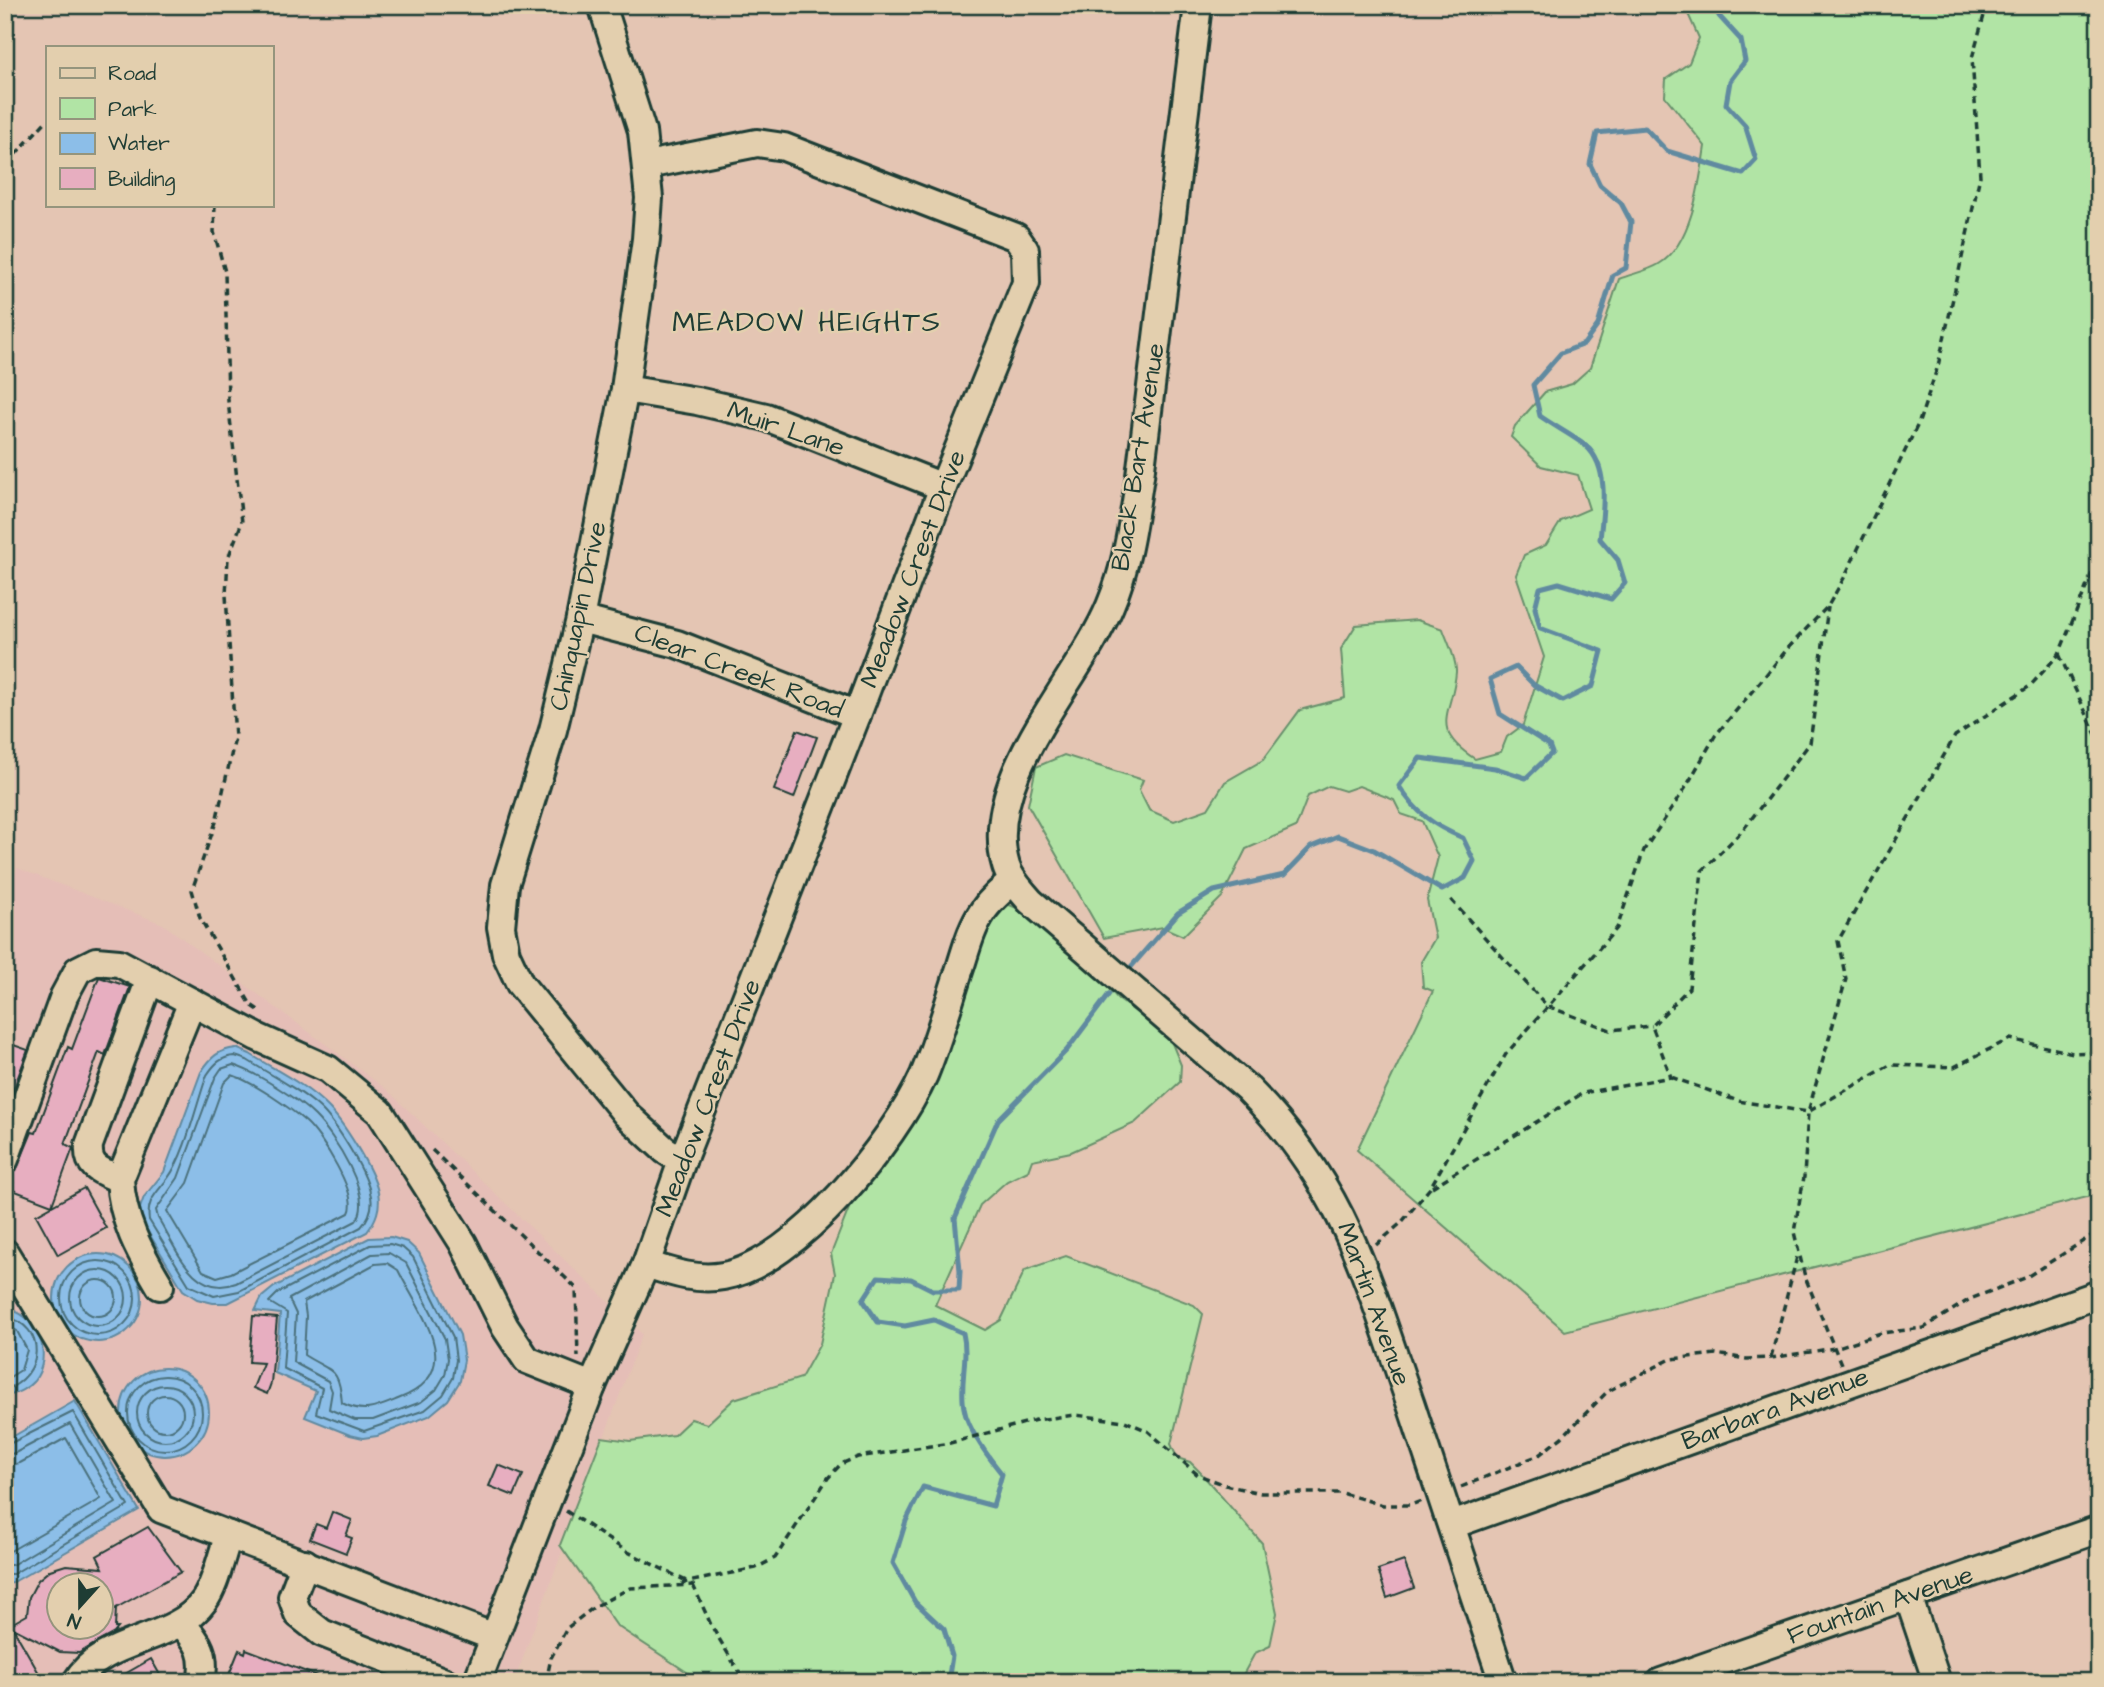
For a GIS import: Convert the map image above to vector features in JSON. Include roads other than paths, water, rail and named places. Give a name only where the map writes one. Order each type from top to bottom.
[{"type":"street","name":"Chinquapin Drive","points":[[602,5],[642,131],[647,165],[646,239],[625,389],[580,619],[552,730],[505,885],[501,927],[506,954],[520,984],[626,1114],[665,1150],[682,1161]]},
{"type":"street","name":"Black Bart Avenue","points":[[1013,881],[1002,849],[1007,802],[1027,752],[1101,626],[1120,580],[1128,548],[1140,476],[1190,8]]},
{"type":"street","name":"Meadow Crest Drive","points":[[477,1682],[548,1499],[585,1383],[646,1264],[682,1161],[857,715],[943,487],[1026,283],[1026,250],[1016,237],[784,146],[757,143],[647,165]]},
{"type":"street","name":"Muir Lane","points":[[625,389],[720,405],[766,417],[943,487]]},
{"type":"street","name":"Clear Creek Road","points":[[580,619],[677,643],[857,715]]},
{"type":"street","name":"Martin Avenue","points":[[1013,881],[1055,925],[1232,1074],[1279,1121],[1325,1185],[1361,1257],[1503,1682]]},
{"type":"street","points":[[646,1264],[682,1275],[724,1276],[766,1261],[802,1233],[878,1149],[914,1097],[972,932],[993,897],[1013,881]]},
{"type":"street","points":[[5,1159],[64,996],[78,970],[96,961],[118,963],[257,1037],[328,1069],[380,1112],[463,1243],[505,1327],[527,1360],[585,1383]]},
{"type":"street","points":[[120,1179],[94,1167],[88,1158],[89,1145],[150,979]]},
{"type":"street","points":[[160,1286],[135,1244],[121,1206],[120,1179],[192,1002]]},
{"type":"street","points":[[6,1254],[161,1509],[494,1637]]},
{"type":"street","name":"Barbara Avenue","points":[[1452,1525],[2099,1294]]},
{"type":"street","name":"Fountain Avenue","points":[[1661,1682],[2099,1529]]},
{"type":"street","points":[[76,1682],[84,1668],[128,1644],[181,1623],[204,1601],[229,1535]]},
{"type":"street","points":[[305,1563],[292,1597],[298,1614],[322,1633],[445,1682]]},
{"type":"street","points":[[1908,1596],[1937,1682]]},
{"type":"street","points":[[181,1623],[203,1649],[204,1668],[201,1682]]},
{"type":"water","points":[[236,1048],[299,1084],[333,1112],[370,1171],[379,1203],[367,1232],[228,1303],[213,1303],[197,1299],[183,1290],[142,1222],[140,1208],[144,1197],[164,1172],[201,1072],[216,1055]]},
{"type":"water","points":[[391,1237],[407,1242],[419,1253],[460,1335],[464,1360],[460,1381],[448,1400],[429,1416],[377,1436],[363,1438],[305,1417],[316,1391],[275,1373],[280,1314],[255,1311],[262,1297],[274,1287],[369,1238]]},
{"type":"water","points":[[98,1254],[123,1261],[135,1273],[142,1298],[135,1323],[123,1335],[98,1342],[73,1335],[61,1323],[54,1298],[61,1273],[73,1261]]},
{"type":"water","points":[[5,1309],[17,1312],[34,1327],[42,1348],[43,1360],[34,1381],[6,1397]]},
{"type":"water","points":[[165,1368],[182,1371],[196,1381],[206,1395],[209,1412],[206,1429],[196,1443],[182,1453],[165,1456],[148,1453],[134,1443],[124,1429],[121,1412],[124,1395],[134,1381],[148,1371]]},
{"type":"water","points":[[75,1401],[139,1510],[10,1584],[5,1576],[5,1441]]},
{"type":"waterway","points":[[1130,968],[1178,913],[1214,891],[1284,875],[1311,847],[1338,836],[1374,850],[1442,890],[1465,878],[1474,861],[1463,838],[1427,818],[1399,786],[1420,758],[1495,768],[1526,778],[1552,753],[1549,745],[1500,714],[1490,679],[1516,667],[1534,685],[1563,701],[1593,686],[1602,651],[1540,628],[1535,608],[1540,588],[1559,583],[1611,599],[1625,583],[1618,560],[1600,539],[1603,490],[1599,465],[1586,446],[1540,416],[1533,385],[1561,353],[1584,344],[1598,325],[1613,275],[1626,268],[1631,222],[1621,203],[1600,185],[1590,164],[1597,133],[1645,128],[1667,151],[1743,174],[1756,160],[1745,125],[1726,104],[1730,81],[1745,61],[1741,40],[1719,16],[1716,5]]},
{"type":"waterway","points":[[948,1682],[952,1656],[944,1629],[915,1602],[893,1563],[906,1521],[923,1487],[993,1506],[1002,1474],[979,1442],[966,1416],[963,1399],[963,1333],[934,1320],[905,1326],[878,1322],[863,1300],[878,1277],[911,1279],[933,1290],[959,1290],[955,1218],[998,1120],[1067,1050],[1109,994]]},
{"type":"district","name":"MEADOW HEIGHTS","points":[[807,322]]}]
